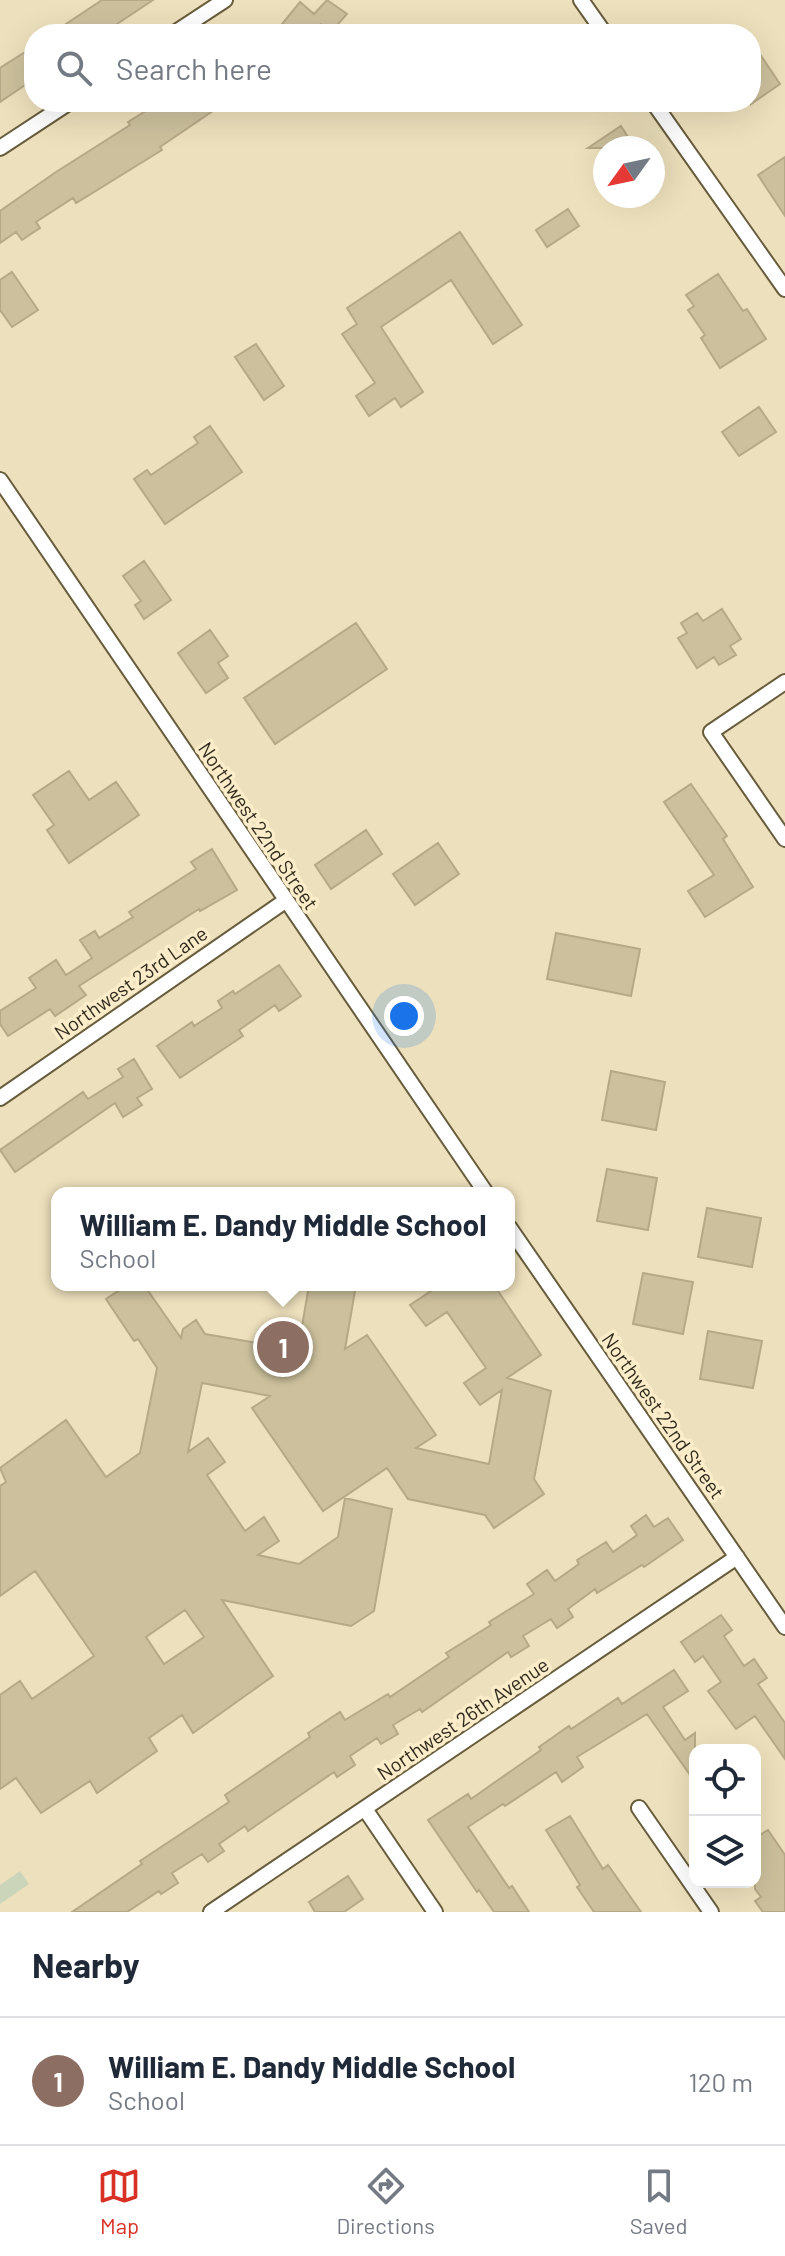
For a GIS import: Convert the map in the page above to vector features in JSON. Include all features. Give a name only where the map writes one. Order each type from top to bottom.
[{"type":"street","points":[[188,24],[225,0]]},
{"type":"street","points":[[581,0],[598,24]]},
{"type":"street","points":[[0,148],[55,112]]},
{"type":"street","points":[[660,112],[785,289]]},
{"type":"street","name":"Northwest 22nd Street","points":[[0,480],[482,1187]]},
{"type":"street","points":[[785,682],[711,732],[785,839]]},
{"type":"street","name":"Northwest 23rd Lane","points":[[0,1098],[285,901]]},
{"type":"street","name":"Northwest 22nd Street","points":[[515,1236],[785,1627]]},
{"type":"street","name":"Northwest 26th Avenue","points":[[211,1912],[737,1557]]},
{"type":"street","points":[[639,1808],[711,1912]]},
{"type":"street","points":[[365,1809],[435,1912]]},
{"type":"green space","points":[[20,1871],[29,1884],[0,1904],[0,1885]]},
{"type":"building","points":[[102,0],[153,0],[117,24],[66,24]]},
{"type":"building","points":[[327,0],[347,14],[338,24],[282,24],[300,2],[314,14]]},
{"type":"building","points":[[24,53],[24,86],[0,102],[0,68]]},
{"type":"building","points":[[761,56],[780,84],[761,97]]},
{"type":"building","points":[[144,112],[211,112],[160,147],[162,150],[76,203],[73,198],[36,222],[40,228],[22,240],[16,232],[0,243],[0,211],[130,125],[128,122]]},
{"type":"building","points":[[621,126],[627,136],[606,136]]},
{"type":"building","points":[[785,157],[785,216],[758,175]]},
{"type":"building","points":[[568,209],[579,226],[547,247],[536,230]]},
{"type":"building","points":[[460,232],[522,325],[493,344],[451,280],[381,327],[423,392],[401,407],[395,398],[369,416],[356,396],[375,383],[342,334],[357,324],[347,308]]},
{"type":"building","points":[[12,272],[38,310],[12,327],[0,310],[0,280]]},
{"type":"building","points":[[718,274],[743,311],[747,309],[766,339],[720,368],[701,338],[705,335],[688,310],[694,306],[686,295]]},
{"type":"building","points":[[256,344],[284,386],[264,400],[235,357]]},
{"type":"building","points":[[759,407],[776,432],[739,456],[722,432]]},
{"type":"building","points":[[210,426],[242,472],[165,524],[134,479],[147,470],[151,475],[198,443],[194,437]]},
{"type":"building","points":[[144,561],[171,600],[144,619],[135,605],[141,601],[123,576]]},
{"type":"building","points":[[722,609],[741,639],[730,646],[736,655],[719,665],[714,657],[697,668],[678,638],[687,633],[681,623],[697,613],[703,621]]},
{"type":"building","points":[[356,623],[387,669],[275,744],[244,698]]},
{"type":"building","points":[[210,630],[228,656],[218,663],[228,678],[206,693],[178,653]]},
{"type":"building","points":[[69,771],[89,800],[116,782],[139,815],[69,863],[47,830],[54,825],[33,795]]},
{"type":"building","points":[[691,784],[727,836],[723,839],[753,887],[705,917],[688,891],[714,875],[664,802]]},
{"type":"building","points":[[366,830],[382,854],[331,889],[315,865]]},
{"type":"building","points":[[438,843],[459,874],[415,905],[393,874]]},
{"type":"building","points":[[212,849],[237,890],[199,909],[79,986],[86,995],[55,1016],[50,1009],[8,1036],[0,1024],[0,1011],[36,988],[29,978],[56,960],[66,975],[92,958],[80,940],[95,931],[99,938],[133,917],[129,912],[196,869],[191,862]]},
{"type":"building","points":[[556,933],[640,949],[631,996],[547,979]]},
{"type":"building","points":[[279,965],[301,996],[279,1011],[275,1005],[239,1030],[243,1036],[180,1078],[157,1046],[192,1022],[194,1026],[222,1008],[218,1001],[233,991],[235,994]]},
{"type":"building","points":[[134,1059],[152,1089],[137,1098],[142,1105],[123,1117],[115,1103],[15,1172],[0,1150],[83,1092],[88,1099],[123,1077],[118,1069]]},
{"type":"building","points":[[611,1071],[665,1082],[656,1130],[602,1120]]},
{"type":"building","points":[[607,1169],[657,1178],[648,1230],[597,1221]]},
{"type":"building","points":[[707,1208],[761,1218],[752,1267],[698,1257]]},
{"type":"building","points":[[643,1273],[693,1282],[683,1334],[633,1324]]},
{"type":"building","points":[[118,1291],[148,1291],[181,1338],[183,1329],[196,1320],[205,1334],[298,1350],[308,1291],[355,1291],[345,1349],[367,1335],[436,1435],[416,1448],[489,1464],[502,1390],[480,1405],[464,1383],[486,1368],[447,1312],[426,1326],[410,1305],[431,1291],[498,1291],[541,1355],[507,1378],[551,1391],[534,1479],[544,1494],[494,1528],[485,1515],[408,1499],[387,1468],[323,1511],[252,1408],[270,1396],[202,1383],[188,1452],[208,1438],[225,1462],[207,1475],[245,1531],[264,1517],[279,1541],[258,1555],[299,1564],[338,1537],[345,1498],[392,1509],[374,1611],[351,1626],[222,1600],[273,1676],[193,1733],[182,1715],[149,1738],[157,1751],[97,1793],[90,1781],[41,1813],[16,1778],[0,1789],[0,1695],[20,1681],[32,1699],[94,1656],[35,1571],[0,1596],[0,1486],[6,1482],[0,1468],[66,1420],[106,1477],[140,1453],[157,1368],[138,1339],[134,1341],[106,1299]],"holes":[[[185,1610],[204,1637],[164,1664],[146,1637]]]},
{"type":"building","points":[[708,1331],[762,1341],[753,1388],[700,1379]]},
{"type":"building","points":[[646,1515],[654,1527],[668,1518],[683,1540],[644,1567],[642,1565],[597,1593],[595,1589],[568,1609],[573,1617],[557,1628],[551,1619],[523,1636],[529,1646],[511,1657],[508,1652],[422,1712],[420,1709],[393,1725],[398,1734],[381,1744],[377,1738],[350,1756],[355,1765],[337,1777],[334,1772],[248,1831],[245,1826],[219,1844],[224,1851],[208,1862],[202,1854],[172,1873],[178,1883],[161,1894],[159,1891],[127,1912],[72,1912],[142,1864],[140,1861],[229,1802],[225,1795],[310,1737],[308,1733],[340,1712],[345,1720],[388,1694],[390,1697],[449,1657],[446,1653],[491,1625],[489,1622],[534,1594],[527,1584],[547,1570],[555,1581],[579,1564],[577,1560],[606,1542],[613,1552],[637,1535],[631,1526]]},
{"type":"building","points":[[721,1615],[732,1630],[724,1636],[744,1666],[754,1659],[767,1678],[758,1684],[785,1723],[785,1759],[755,1716],[736,1729],[708,1691],[721,1682],[703,1656],[695,1662],[681,1642]]},
{"type":"building","points":[[674,1670],[688,1691],[663,1707],[685,1740],[695,1733],[695,1744],[689,1744],[689,1774],[647,1714],[577,1757],[583,1767],[562,1782],[556,1772],[468,1827],[529,1912],[494,1912],[428,1820],[468,1794],[471,1799],[541,1750],[539,1747],[569,1726],[571,1729],[618,1698],[622,1704]]},
{"type":"building","points":[[570,1816],[603,1869],[608,1865],[641,1912],[594,1912],[546,1830]]},
{"type":"building","points":[[768,1830],[785,1855],[785,1912],[763,1912],[755,1901],[761,1897],[755,1888],[761,1888],[761,1834]]},
{"type":"building","points":[[348,1876],[363,1899],[344,1912],[315,1912],[309,1902]]},
{"type":"place","name":"William E. Dandy Middle School","points":[[283,1347]]}]
